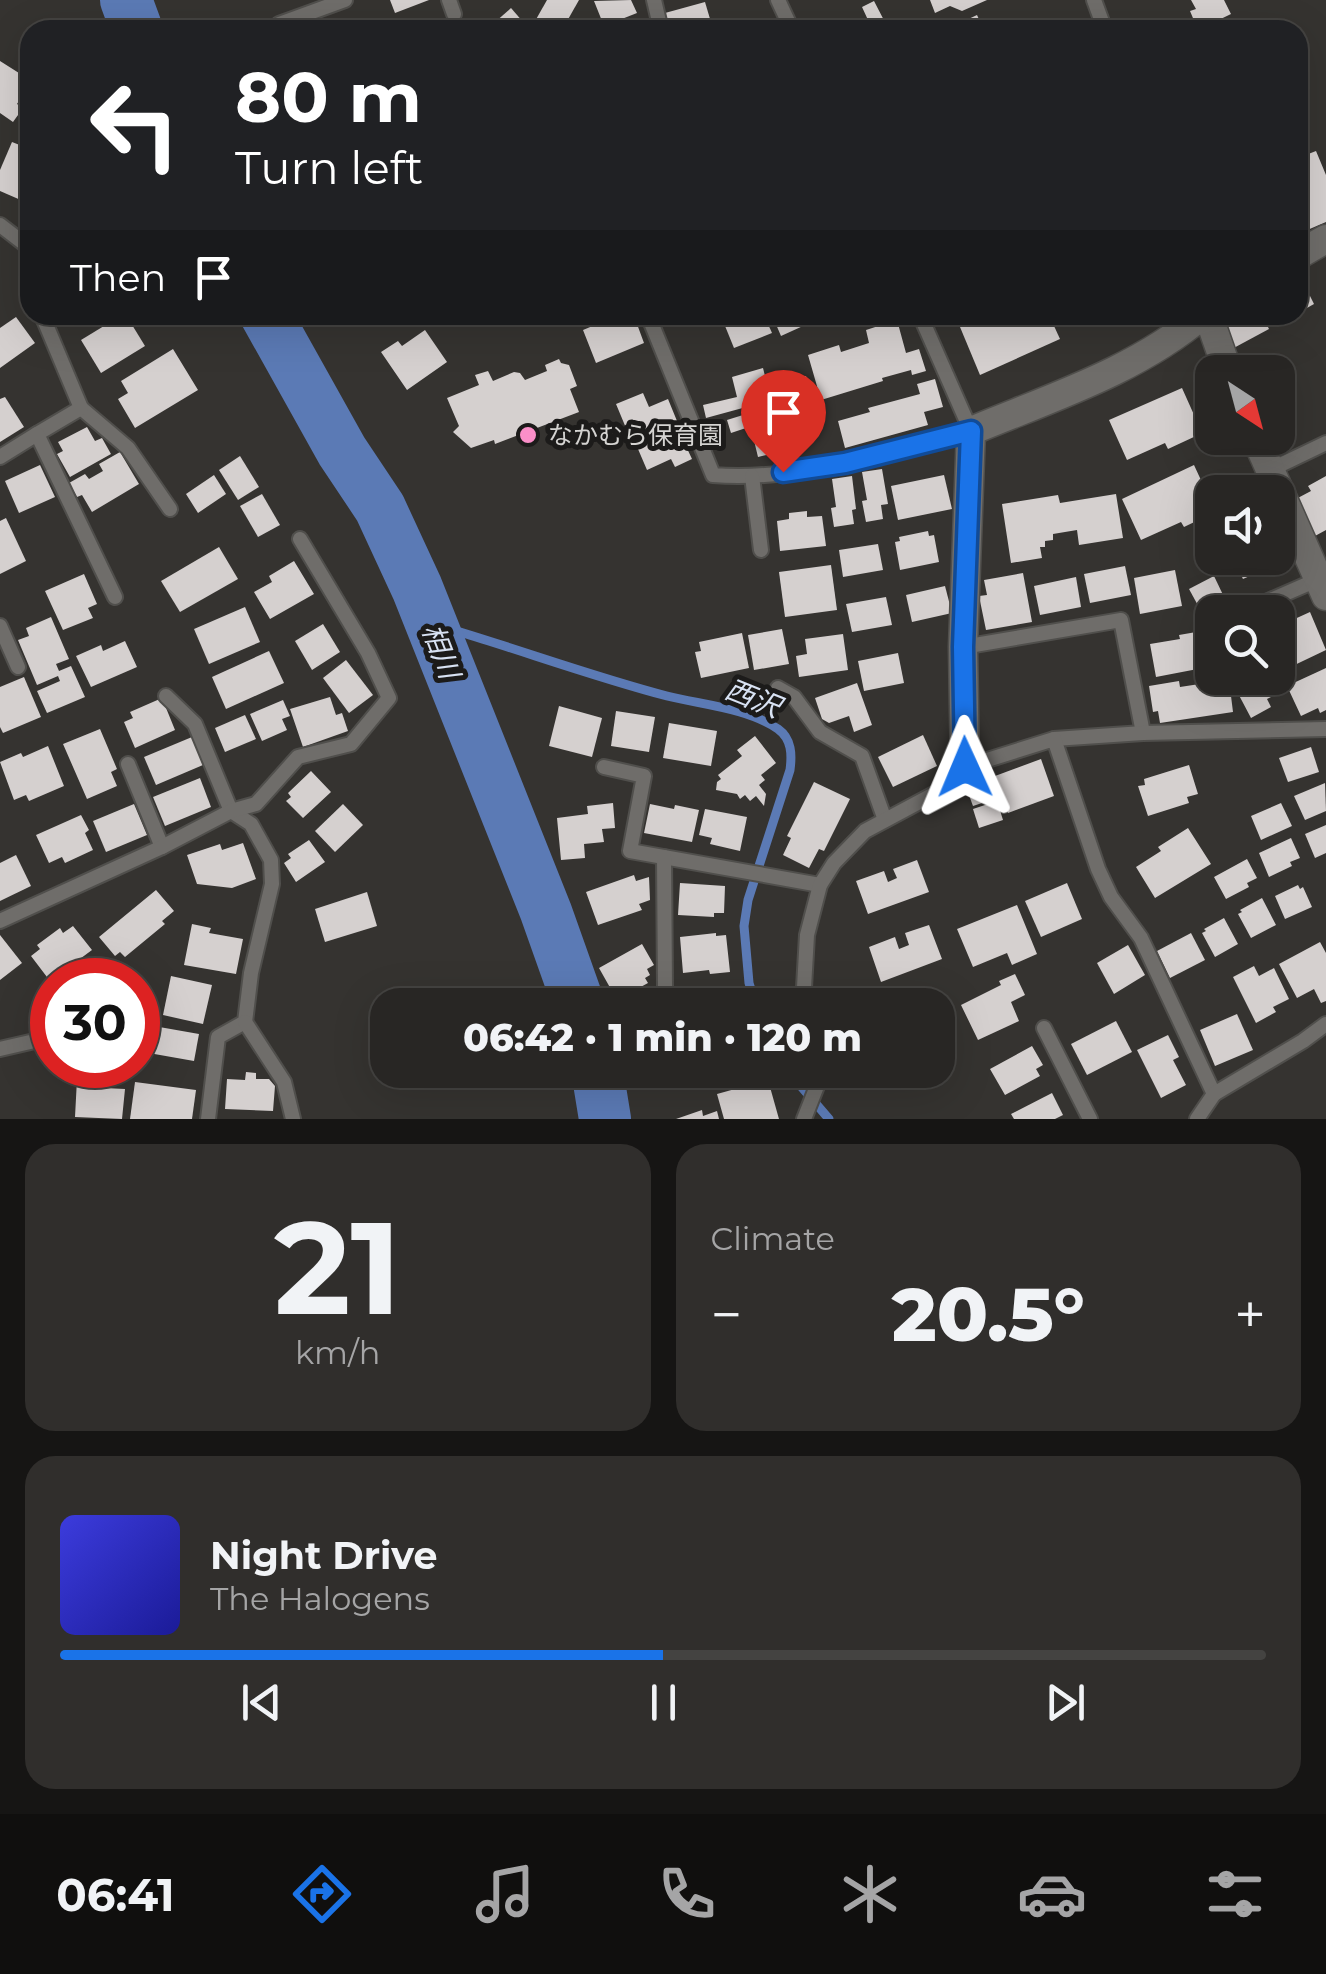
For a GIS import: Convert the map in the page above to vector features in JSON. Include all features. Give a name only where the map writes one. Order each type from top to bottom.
[{"type":"street","points":[[965,767],[963,647],[971,431],[1126,366],[1191,325]]},
{"type":"street","points":[[1209,325],[1221,355]]},
{"type":"street","points":[[1263,455],[1322,588]]},
{"type":"lane","points":[[290,20],[345,0]]},
{"type":"lane","points":[[0,225],[20,241]]},
{"type":"lane","points":[[46,325],[81,408],[128,448],[170,509]]},
{"type":"lane","points":[[652,325],[712,475],[752,476],[845,463],[971,431],[924,325]]},
{"type":"lane","points":[[0,457],[81,408]]},
{"type":"lane","points":[[38,434],[116,597]]},
{"type":"lane","points":[[1270,470],[1326,443]]},
{"type":"lane","points":[[752,476],[761,550]]},
{"type":"lane","points":[[0,921],[231,812],[256,804],[298,757],[351,744],[389,698],[368,653],[300,539]]},
{"type":"lane","points":[[1294,595],[1322,588]]},
{"type":"lane","points":[[963,647],[1122,620],[1143,733]]},
{"type":"lane","points":[[0,626],[18,667]]},
{"type":"lane","points":[[778,688],[794,697],[820,732],[862,756],[885,820]]},
{"type":"lane","points":[[166,696],[195,724],[231,812],[250,824],[271,860],[272,884],[251,973],[245,1022],[284,1082],[293,1119]]},
{"type":"lane","points":[[805,988],[807,935],[820,885],[834,864],[865,831],[949,786],[965,767],[1054,739],[1326,729]]},
{"type":"lane","points":[[1054,739],[1098,869],[1111,897],[1141,938],[1214,1094]]},
{"type":"lane","points":[[128,764],[162,847]]},
{"type":"lane","points":[[604,768],[644,776],[630,851],[820,885]]},
{"type":"lane","points":[[664,857],[665,988]]},
{"type":"lane","points":[[208,1119],[218,1037],[245,1022]]},
{"type":"lane","points":[[1197,1119],[1214,1094],[1326,1024]]},
{"type":"lane","points":[[1044,1028],[1090,1119]]},
{"type":"lane","points":[[0,1049],[30,1042]]},
{"type":"lane","points":[[804,1119],[816,1088]]},
{"type":"building","points":[[390,0],[429,0],[395,13]]},
{"type":"building","points":[[547,0],[579,0],[568,20],[536,20]]},
{"type":"building","points":[[631,0],[637,13],[619,20],[602,20],[594,1]]},
{"type":"building","points":[[930,0],[987,0],[962,11],[950,6],[935,13]]},
{"type":"building","points":[[1191,0],[1224,0],[1231,14],[1219,20],[1194,20],[1190,11],[1196,9]]},
{"type":"building","points":[[874,1],[884,20],[868,20],[862,7]]},
{"type":"building","points":[[705,2],[710,20],[667,20],[665,13]]},
{"type":"building","points":[[511,8],[521,20],[497,20]]},
{"type":"building","points":[[0,61],[20,74],[17,104],[20,112],[13,122],[0,113]]},
{"type":"building","points":[[12,142],[20,145],[20,200],[0,191],[0,170]]},
{"type":"building","points":[[1316,151],[1326,175],[1326,222],[1308,230],[1308,189],[1308,154]]},
{"type":"building","points":[[16,317],[35,343],[0,368],[0,328]]},
{"type":"building","points":[[106,325],[132,325],[145,346],[101,373],[81,340]]},
{"type":"building","points":[[595,325],[637,325],[644,343],[596,363],[583,330]]},
{"type":"building","points":[[725,325],[768,325],[772,333],[734,348]]},
{"type":"building","points":[[776,325],[803,325],[803,326],[781,336]]},
{"type":"building","points":[[898,325],[906,353],[919,349],[926,371],[912,375],[911,370],[882,378],[883,381],[821,400],[808,355],[839,345],[841,352],[869,343],[866,330]]},
{"type":"building","points":[[1054,325],[1060,339],[980,375],[960,327]]},
{"type":"building","points":[[1267,325],[1269,329],[1230,350],[1217,326]]},
{"type":"building","points":[[425,330],[447,362],[407,390],[381,352],[398,341],[402,346]]},
{"type":"building","points":[[173,349],[198,390],[135,428],[118,399],[128,393],[121,381]]},
{"type":"building","points":[[559,359],[569,365],[577,386],[570,389],[579,412],[495,444],[494,440],[471,448],[453,432],[459,426],[447,398],[479,385],[475,375],[488,371],[493,381],[514,372],[525,380],[547,371],[545,365]]},
{"type":"building","points":[[763,368],[766,380],[780,376],[787,403],[762,409],[761,403],[706,418],[703,405],[737,397],[732,377]]},
{"type":"building","points":[[806,376],[813,405],[793,411],[785,382]]},
{"type":"building","points":[[935,379],[943,407],[924,412],[928,425],[845,448],[838,421],[920,394],[917,384]]},
{"type":"building","points":[[1182,388],[1195,417],[1195,436],[1168,449],[1165,443],[1127,460],[1109,420]]},
{"type":"building","points":[[643,393],[649,407],[668,399],[677,421],[631,440],[616,404]]},
{"type":"building","points":[[5,397],[24,427],[0,442],[0,399]]},
{"type":"building","points":[[786,411],[791,432],[772,436],[775,453],[758,457],[749,420]]},
{"type":"building","points":[[743,415],[746,428],[731,433],[727,420]]},
{"type":"building","points":[[87,427],[95,441],[102,438],[111,454],[70,477],[57,454],[63,451],[58,442]]},
{"type":"building","points":[[663,430],[671,448],[684,442],[692,459],[675,467],[671,459],[647,470],[635,442]]},
{"type":"building","points":[[120,452],[139,484],[92,512],[69,483],[85,474],[89,479],[103,471],[99,464]]},
{"type":"building","points":[[240,456],[259,487],[238,500],[219,470]]},
{"type":"building","points":[[40,465],[55,497],[19,513],[5,481]]},
{"type":"building","points":[[1194,465],[1199,475],[1195,475],[1195,522],[1184,527],[1181,522],[1141,540],[1122,499]]},
{"type":"building","points":[[882,469],[888,504],[881,505],[883,519],[866,522],[862,472]]},
{"type":"building","points":[[214,475],[226,494],[198,513],[186,494]]},
{"type":"building","points":[[944,475],[952,509],[898,520],[891,486]]},
{"type":"building","points":[[852,476],[854,524],[834,527],[832,479]]},
{"type":"building","points":[[1326,476],[1326,530],[1315,536],[1295,502],[1311,491],[1308,486]]},
{"type":"building","points":[[262,494],[280,525],[258,537],[240,506]]},
{"type":"building","points":[[1116,494],[1123,538],[1079,545],[1077,530],[1053,534],[1053,540],[1040,547],[1042,558],[1011,563],[1002,504],[1058,495],[1060,503]]},
{"type":"building","points":[[807,511],[807,517],[822,516],[826,546],[780,551],[777,521],[789,519],[789,513]]},
{"type":"building","points":[[6,518],[26,561],[0,574],[0,521]]},
{"type":"building","points":[[928,531],[929,536],[934,535],[939,562],[900,570],[895,542],[900,541],[899,537]]},
{"type":"building","points":[[878,544],[883,570],[843,577],[839,550]]},
{"type":"building","points":[[219,547],[238,579],[180,612],[161,581]]},
{"type":"building","points":[[294,561],[314,594],[270,619],[254,592],[272,582],[269,576]]},
{"type":"building","points":[[831,565],[837,610],[785,617],[779,572]]},
{"type":"building","points":[[1125,566],[1131,595],[1090,603],[1084,574]]},
{"type":"building","points":[[1175,570],[1182,606],[1140,614],[1134,578]]},
{"type":"building","points":[[1023,573],[1032,622],[986,630],[979,596],[987,595],[984,580]]},
{"type":"building","points":[[84,574],[97,604],[88,608],[93,618],[63,630],[45,591]]},
{"type":"building","points":[[1214,576],[1223,595],[1195,595],[1195,600],[1189,589]]},
{"type":"building","points":[[1076,577],[1081,607],[1040,615],[1034,586]]},
{"type":"building","points":[[945,586],[952,613],[912,622],[906,595]]},
{"type":"building","points":[[886,597],[892,625],[852,632],[846,604]]},
{"type":"building","points":[[245,607],[260,642],[209,664],[194,629]]},
{"type":"building","points":[[1310,612],[1326,650],[1295,665],[1295,619]]},
{"type":"building","points":[[51,617],[69,659],[56,664],[59,671],[71,666],[85,697],[47,713],[37,691],[60,681],[58,676],[37,685],[18,640],[29,636],[26,628]]},
{"type":"building","points":[[323,624],[340,652],[312,670],[295,641]]},
{"type":"building","points":[[782,629],[789,664],[754,670],[748,635]]},
{"type":"building","points":[[1195,632],[1195,670],[1156,677],[1150,644],[1180,639],[1179,635]]},
{"type":"building","points":[[742,633],[749,668],[701,678],[695,652],[701,651],[699,642]]},
{"type":"building","points":[[843,634],[848,670],[799,677],[796,656],[807,654],[805,639]]},
{"type":"building","points":[[125,641],[137,667],[91,687],[76,656],[101,645],[103,651]]},
{"type":"building","points":[[269,651],[284,683],[226,709],[212,677]]},
{"type":"building","points":[[898,653],[904,683],[864,691],[858,661]]},
{"type":"building","points":[[346,660],[373,695],[349,713],[323,678]]},
{"type":"building","points":[[1326,668],[1326,710],[1320,713],[1318,708],[1301,716],[1291,695],[1295,695],[1295,682]]},
{"type":"building","points":[[24,677],[41,717],[3,733],[0,687]]},
{"type":"building","points":[[1179,681],[1180,687],[1195,685],[1195,695],[1231,695],[1233,712],[1160,723],[1158,711],[1153,712],[1149,686]]},
{"type":"building","points":[[857,683],[872,725],[854,732],[849,716],[829,723],[822,719],[815,698]]},
{"type":"building","points":[[1239,695],[1275,695],[1267,699],[1271,707],[1251,718]]},
{"type":"building","points":[[330,697],[336,715],[342,713],[348,731],[303,747],[290,709]]},
{"type":"building","points":[[162,698],[175,730],[135,748],[124,722],[133,718],[130,712]]},
{"type":"building","points":[[283,700],[290,716],[282,719],[287,730],[262,741],[250,714]]},
{"type":"building","points":[[559,706],[602,718],[592,757],[549,746]]},
{"type":"building","points":[[616,711],[655,717],[649,752],[611,746]]},
{"type":"building","points":[[245,715],[256,739],[225,752],[215,728]]},
{"type":"building","points":[[669,723],[717,731],[711,766],[663,758]]},
{"type":"building","points":[[100,729],[117,769],[111,772],[117,786],[87,799],[63,744]]},
{"type":"building","points":[[923,735],[937,766],[893,787],[878,757]]},
{"type":"building","points":[[755,736],[776,763],[761,775],[765,780],[759,785],[766,794],[764,806],[756,796],[750,801],[745,795],[740,799],[737,794],[716,790],[721,779],[718,775],[742,756],[737,750]]},
{"type":"building","points":[[192,737],[203,765],[156,785],[144,757]]},
{"type":"building","points":[[48,746],[64,786],[29,801],[26,795],[14,800],[0,762]]},
{"type":"building","points":[[1311,747],[1319,772],[1288,782],[1279,758]]},
{"type":"building","points":[[1041,759],[1054,796],[1008,813],[995,776]]},
{"type":"building","points":[[1189,765],[1198,794],[1187,797],[1189,803],[1148,816],[1138,786],[1145,785],[1144,779]]},
{"type":"building","points":[[311,771],[331,792],[303,818],[286,801],[291,797],[288,793]]},
{"type":"building","points":[[200,778],[211,807],[165,826],[153,797]]},
{"type":"building","points":[[990,778],[997,798],[973,806],[966,787]]},
{"type":"building","points":[[814,782],[850,799],[824,851],[819,849],[809,868],[783,855],[791,838],[787,836]]},
{"type":"building","points":[[1325,783],[1326,811],[1305,820],[1294,796]]},
{"type":"building","points":[[997,801],[1003,820],[979,828],[973,809]]},
{"type":"building","points":[[613,803],[615,828],[602,829],[604,842],[584,844],[585,858],[561,860],[557,818],[588,814],[587,806]]},
{"type":"building","points":[[1281,803],[1292,826],[1261,840],[1251,816]]},
{"type":"building","points":[[134,804],[147,835],[106,852],[93,821]]},
{"type":"building","points":[[343,804],[363,825],[335,852],[315,831]]},
{"type":"building","points":[[650,804],[699,810],[692,842],[644,833]]},
{"type":"building","points":[[705,809],[747,817],[740,851],[710,844],[712,838],[699,835]]},
{"type":"building","points":[[81,815],[93,850],[65,863],[62,857],[49,863],[36,835]]},
{"type":"building","points":[[1326,825],[1326,853],[1315,858],[1305,834]]},
{"type":"building","points":[[1188,828],[1211,864],[1155,898],[1136,867]]},
{"type":"building","points":[[1291,838],[1300,858],[1269,877],[1259,853]]},
{"type":"building","points":[[309,840],[325,862],[296,882],[284,863],[291,858],[288,854]]},
{"type":"building","points":[[243,843],[256,879],[232,888],[197,884],[187,855],[220,844],[222,850]]},
{"type":"building","points":[[16,855],[31,886],[0,901],[0,863]]},
{"type":"building","points":[[1247,859],[1257,878],[1226,899],[1214,877]]},
{"type":"building","points":[[917,860],[929,892],[868,914],[856,881],[884,871],[888,882],[897,878],[893,869]]},
{"type":"building","points":[[634,875],[636,881],[649,877],[650,900],[639,904],[642,910],[598,925],[586,892]]},
{"type":"building","points":[[680,883],[725,886],[724,913],[714,913],[714,917],[678,915]]},
{"type":"building","points":[[1067,883],[1082,919],[1041,937],[1025,901]]},
{"type":"building","points":[[1298,885],[1303,887],[1312,907],[1285,919],[1275,896]]},
{"type":"building","points":[[156,890],[174,911],[162,921],[165,924],[125,957],[120,952],[115,956],[99,937]]},
{"type":"building","points":[[367,892],[377,926],[325,942],[315,909]]},
{"type":"building","points":[[1262,898],[1276,925],[1251,938],[1238,914]]},
{"type":"building","points":[[1017,905],[1037,954],[1012,965],[1007,953],[973,967],[957,929]]},
{"type":"building","points":[[1224,918],[1238,944],[1215,957],[1202,933]]},
{"type":"building","points":[[192,924],[211,928],[209,933],[243,939],[236,974],[184,965]]},
{"type":"building","points":[[929,925],[942,959],[881,982],[869,947],[895,937],[899,949],[909,945],[905,933]]},
{"type":"building","points":[[73,926],[92,950],[81,958],[33,958],[40,949],[37,945],[60,928],[63,933]]},
{"type":"building","points":[[1191,933],[1205,960],[1170,978],[1157,951]]},
{"type":"building","points":[[0,935],[22,963],[0,980]]},
{"type":"building","points":[[726,935],[730,972],[683,973],[680,937]]},
{"type":"building","points":[[1320,942],[1326,953],[1326,1001],[1321,1003],[1314,989],[1297,998],[1279,964]]},
{"type":"building","points":[[642,944],[654,965],[647,969],[648,983],[639,988],[610,988],[599,968]]},
{"type":"building","points":[[1128,945],[1145,975],[1114,994],[1097,963]]},
{"type":"building","points":[[1254,966],[1259,976],[1274,968],[1289,999],[1256,1023],[1233,977]]},
{"type":"building","points":[[1015,974],[1025,995],[1011,1002],[1019,1021],[978,1040],[961,1005]]},
{"type":"building","points":[[171,976],[212,985],[203,1024],[163,1015]]},
{"type":"building","points":[[1237,1014],[1253,1050],[1215,1066],[1200,1030]]},
{"type":"building","points":[[1116,1021],[1132,1052],[1087,1075],[1071,1044]]},
{"type":"building","points":[[160,1027],[199,1034],[194,1061],[160,1055]]},
{"type":"building","points":[[1168,1035],[1179,1057],[1173,1060],[1186,1085],[1161,1098],[1137,1050]]},
{"type":"building","points":[[1032,1046],[1043,1065],[1036,1069],[1040,1076],[1005,1095],[990,1069]]},
{"type":"building","points":[[246,1072],[256,1073],[256,1079],[269,1079],[275,1086],[273,1111],[225,1109],[227,1079],[245,1080]]},
{"type":"building","points":[[160,1085],[196,1090],[192,1119],[130,1119],[134,1088]]},
{"type":"building","points":[[77,1088],[125,1089],[122,1119],[75,1117]]},
{"type":"building","points":[[739,1088],[770,1088],[779,1119],[724,1119],[717,1094]]},
{"type":"building","points":[[1052,1093],[1063,1115],[1055,1119],[1014,1119],[1011,1114]]},
{"type":"building","points":[[702,1110],[703,1116],[717,1111],[719,1119],[676,1119]]},
{"type":"waterway","name":"相川","points":[[126,0],[133,20]]},
{"type":"waterway","name":"相川","points":[[272,325],[342,451],[380,508],[417,588],[573,988]]},
{"type":"waterway","name":"西沢","points":[[435,633],[460,632],[641,689],[739,712],[783,733],[790,748],[790,770],[748,900],[744,926],[751,988]]},
{"type":"waterway","name":"相川","points":[[600,1088],[605,1119]]},
{"type":"waterway","name":"西沢","points":[[802,1088],[829,1119]]},
{"type":"place","name":"なかむら保育園","points":[[528,435]]},
{"type":"route","points":[[783,472],[845,463],[971,431],[963,647],[965,767]]}]
